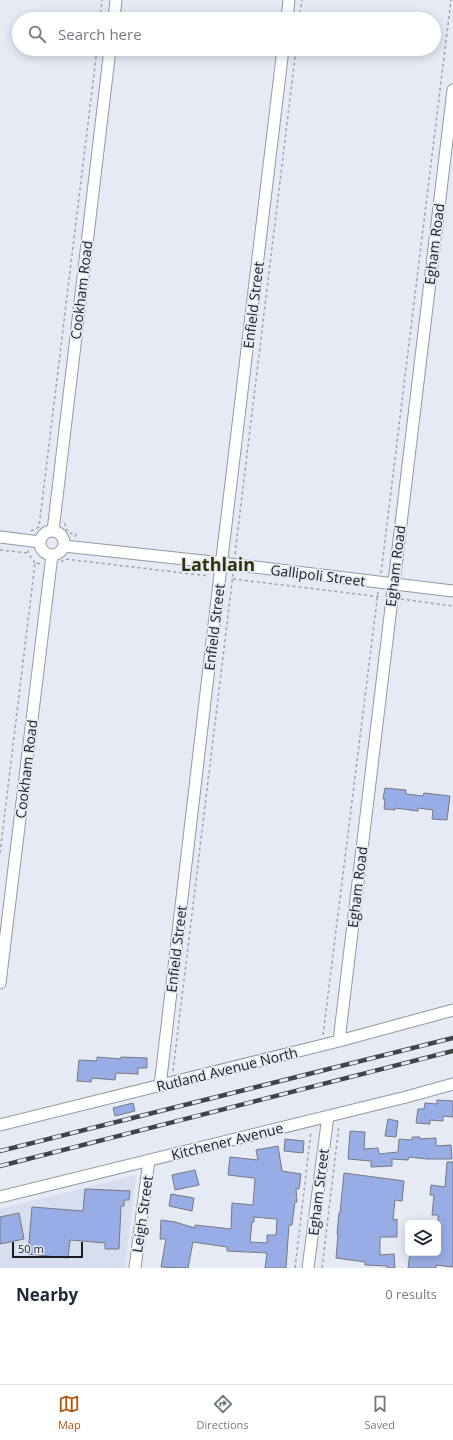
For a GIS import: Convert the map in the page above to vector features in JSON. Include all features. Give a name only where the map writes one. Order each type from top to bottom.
[{"type":"street","points":[[115,12],[116,0]]},
{"type":"street","points":[[287,12],[289,0]]},
{"type":"street","name":"Cookham Road","points":[[53,526],[109,56]]},
{"type":"street","name":"Enfield Street","points":[[160,1086],[282,56]]},
{"type":"street","name":"Egham Road","points":[[338,1041],[453,90]]},
{"type":"street","points":[[0,537],[35,541],[49,531],[53,526],[69,546],[51,560],[35,541]]},
{"type":"street","name":"Gallipoli Street","points":[[69,546],[453,591]]},
{"type":"street","name":"Cookham Road","points":[[0,982],[51,560]]},
{"type":"street","name":"Rutland Avenue North","points":[[0,1125],[338,1041],[453,1010]]},
{"type":"street","name":"Kitchener Avenue","points":[[0,1197],[406,1097],[453,1084]]},
{"type":"street","name":"Egham Street","points":[[308,1268],[328,1116]]},
{"type":"street","name":"Leigh Street","points":[[135,1268],[149,1160]]},
{"type":"path","points":[[101,12],[102,0]]},
{"type":"path","points":[[300,12],[302,0]]},
{"type":"path","points":[[323,1039],[450,0]]},
{"type":"path","points":[[28,553],[35,541],[30,531],[39,527],[95,56]]},
{"type":"path","points":[[53,526],[66,524],[65,527],[70,533],[76,534],[69,546]]},
{"type":"path","points":[[0,550],[28,553],[35,563],[0,853]]},
{"type":"path","points":[[35,563],[51,560],[58,566],[65,559],[453,606]]},
{"type":"path","points":[[322,1268],[339,1121]]},
{"type":"path","points":[[295,1268],[312,1128]]},
{"type":"shaded area","points":[[136,1175],[125,1268],[0,1268],[0,1209]]},
{"type":"building","points":[[385,788],[406,790],[406,794],[423,796],[424,793],[450,796],[447,820],[432,819],[433,810],[418,808],[418,811],[395,808],[395,810],[384,809],[385,799],[383,799]]},
{"type":"building","points":[[97,1057],[121,1059],[121,1057],[147,1058],[147,1068],[138,1068],[138,1074],[116,1073],[115,1080],[92,1078],[91,1082],[77,1081],[79,1060],[97,1061]]},
{"type":"building","points":[[437,1100],[453,1101],[453,1117],[443,1116],[443,1121],[430,1120],[430,1124],[416,1123],[418,1109],[424,1109],[425,1103],[437,1104]]},
{"type":"building","points":[[133,1103],[135,1111],[115,1116],[113,1108]]},
{"type":"building","points":[[388,1119],[398,1121],[396,1137],[385,1136]]},
{"type":"building","points":[[350,1131],[365,1132],[364,1149],[378,1148],[379,1154],[398,1152],[399,1139],[412,1140],[412,1137],[420,1137],[420,1139],[436,1138],[436,1146],[451,1145],[452,1159],[409,1157],[408,1160],[392,1159],[392,1166],[371,1167],[371,1161],[348,1159]]},
{"type":"building","points":[[285,1139],[304,1141],[303,1153],[284,1151]]},
{"type":"building","points":[[278,1146],[282,1171],[301,1174],[299,1189],[296,1189],[297,1202],[295,1202],[292,1225],[289,1225],[286,1268],[265,1268],[267,1253],[227,1251],[227,1247],[193,1242],[188,1268],[161,1267],[166,1239],[160,1239],[161,1220],[175,1222],[195,1228],[195,1225],[231,1229],[232,1203],[253,1205],[255,1179],[228,1175],[230,1157],[258,1160],[256,1150]],"holes":[[[254,1217],[277,1219],[276,1235],[267,1235],[267,1243],[250,1242]]]},
{"type":"building","points":[[447,1162],[453,1162],[453,1267],[436,1265],[436,1268],[408,1268],[410,1256],[441,1256],[441,1220],[438,1220],[438,1215],[432,1215],[434,1195],[430,1195],[431,1185],[445,1187]]},
{"type":"building","points":[[195,1170],[199,1185],[175,1190],[172,1175]]},
{"type":"building","points":[[344,1173],[404,1181],[402,1201],[395,1200],[393,1220],[397,1219],[397,1237],[380,1237],[380,1255],[394,1254],[395,1268],[365,1265],[365,1262],[336,1258],[337,1234]]},
{"type":"building","points":[[85,1189],[130,1191],[129,1200],[124,1200],[124,1206],[121,1206],[119,1249],[105,1249],[105,1243],[70,1240],[68,1258],[28,1254],[32,1207],[83,1211]]},
{"type":"building","points":[[171,1194],[194,1198],[192,1211],[169,1206]]},
{"type":"building","points":[[19,1213],[24,1239],[0,1244],[0,1217]]},
{"type":"railway","points":[[0,1151],[453,1038]]},
{"type":"railway","points":[[0,1166],[453,1051]]},
{"type":"district","name":"Lathlain","points":[[218,564]]}]
